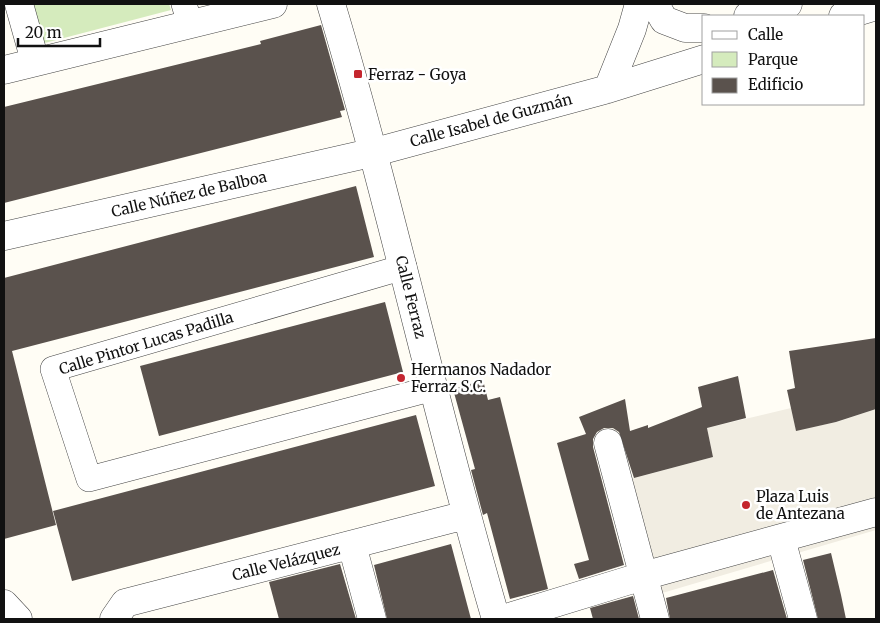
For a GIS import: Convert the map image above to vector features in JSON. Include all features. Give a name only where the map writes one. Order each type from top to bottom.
[{"type":"street","points":[[19,4],[35,61]]},
{"type":"street","points":[[4,70],[187,14],[273,4]]},
{"type":"street","name":"Calle Ferraz","points":[[331,4],[375,152],[466,515],[496,619]]},
{"type":"street","points":[[608,89],[632,29],[639,4]]},
{"type":"street","points":[[751,15],[788,4]]},
{"type":"street","points":[[846,15],[876,6]]},
{"type":"street","points":[[659,12],[685,28],[702,28]]},
{"type":"street","name":"Calle Isabel de Guzmán","points":[[375,152],[608,89],[702,60]]},
{"type":"street","name":"Calle Núñez de Balboa","points":[[4,236],[375,152]]},
{"type":"street","name":"Calle Pintor Lucas Padilla","points":[[404,267],[53,369],[89,479],[434,388]]},
{"type":"street","points":[[608,443],[655,619]]},
{"type":"street","points":[[502,619],[643,576],[876,512]]},
{"type":"street","name":"Calle Velázquez","points":[[114,619],[125,603],[466,515]]},
{"type":"street","points":[[781,539],[803,619]]},
{"type":"street","points":[[352,545],[372,619]]},
{"type":"street","points":[[4,604],[18,619]]},
{"type":"green space","points":[[26,4],[169,4],[171,10],[37,45]]},
{"type":"shaded area","name":"Plaza Luis de Antezana","points":[[791,408],[796,430],[837,422],[876,409],[876,530],[642,599],[597,431],[617,424],[631,479],[713,457],[707,428]]},
{"type":"building","points":[[321,25],[345,110],[340,111],[342,117],[4,203],[4,107],[261,44],[260,41]]},
{"type":"building","points":[[356,186],[374,257],[12,351],[56,525],[4,539],[4,278]]},
{"type":"building","points":[[385,302],[403,372],[159,436],[140,366]]},
{"type":"building","points":[[876,338],[876,409],[836,422],[796,431],[787,390],[795,388],[789,351]]},
{"type":"building","points":[[738,376],[746,418],[707,428],[713,457],[634,478],[619,432],[613,428],[604,428],[597,432],[593,439],[593,447],[624,565],[579,579],[574,564],[589,560],[557,443],[586,434],[579,417],[625,399],[630,431],[648,425],[648,428],[702,407],[698,387]]},
{"type":"building","points":[[483,380],[488,400],[500,397],[548,589],[510,599],[487,513],[483,515],[471,470],[475,469],[453,389]]},
{"type":"building","points":[[416,415],[435,486],[72,581],[53,511]]},
{"type":"building","points":[[451,544],[471,619],[387,619],[374,565]]},
{"type":"building","points":[[831,553],[846,619],[818,619],[803,560]]},
{"type":"building","points":[[340,564],[356,619],[279,619],[269,582]]},
{"type":"building","points":[[773,570],[787,619],[670,619],[666,598]]},
{"type":"building","points":[[633,596],[639,619],[593,619],[590,608]]},
{"type":"place","name":"Ferraz - Goya","points":[[358,74]]},
{"type":"place","name":"Hermanos Nadador Ferraz S.C.","points":[[401,378]]},
{"type":"place","name":"Plaza Luis de Antezana","points":[[746,505]]}]
